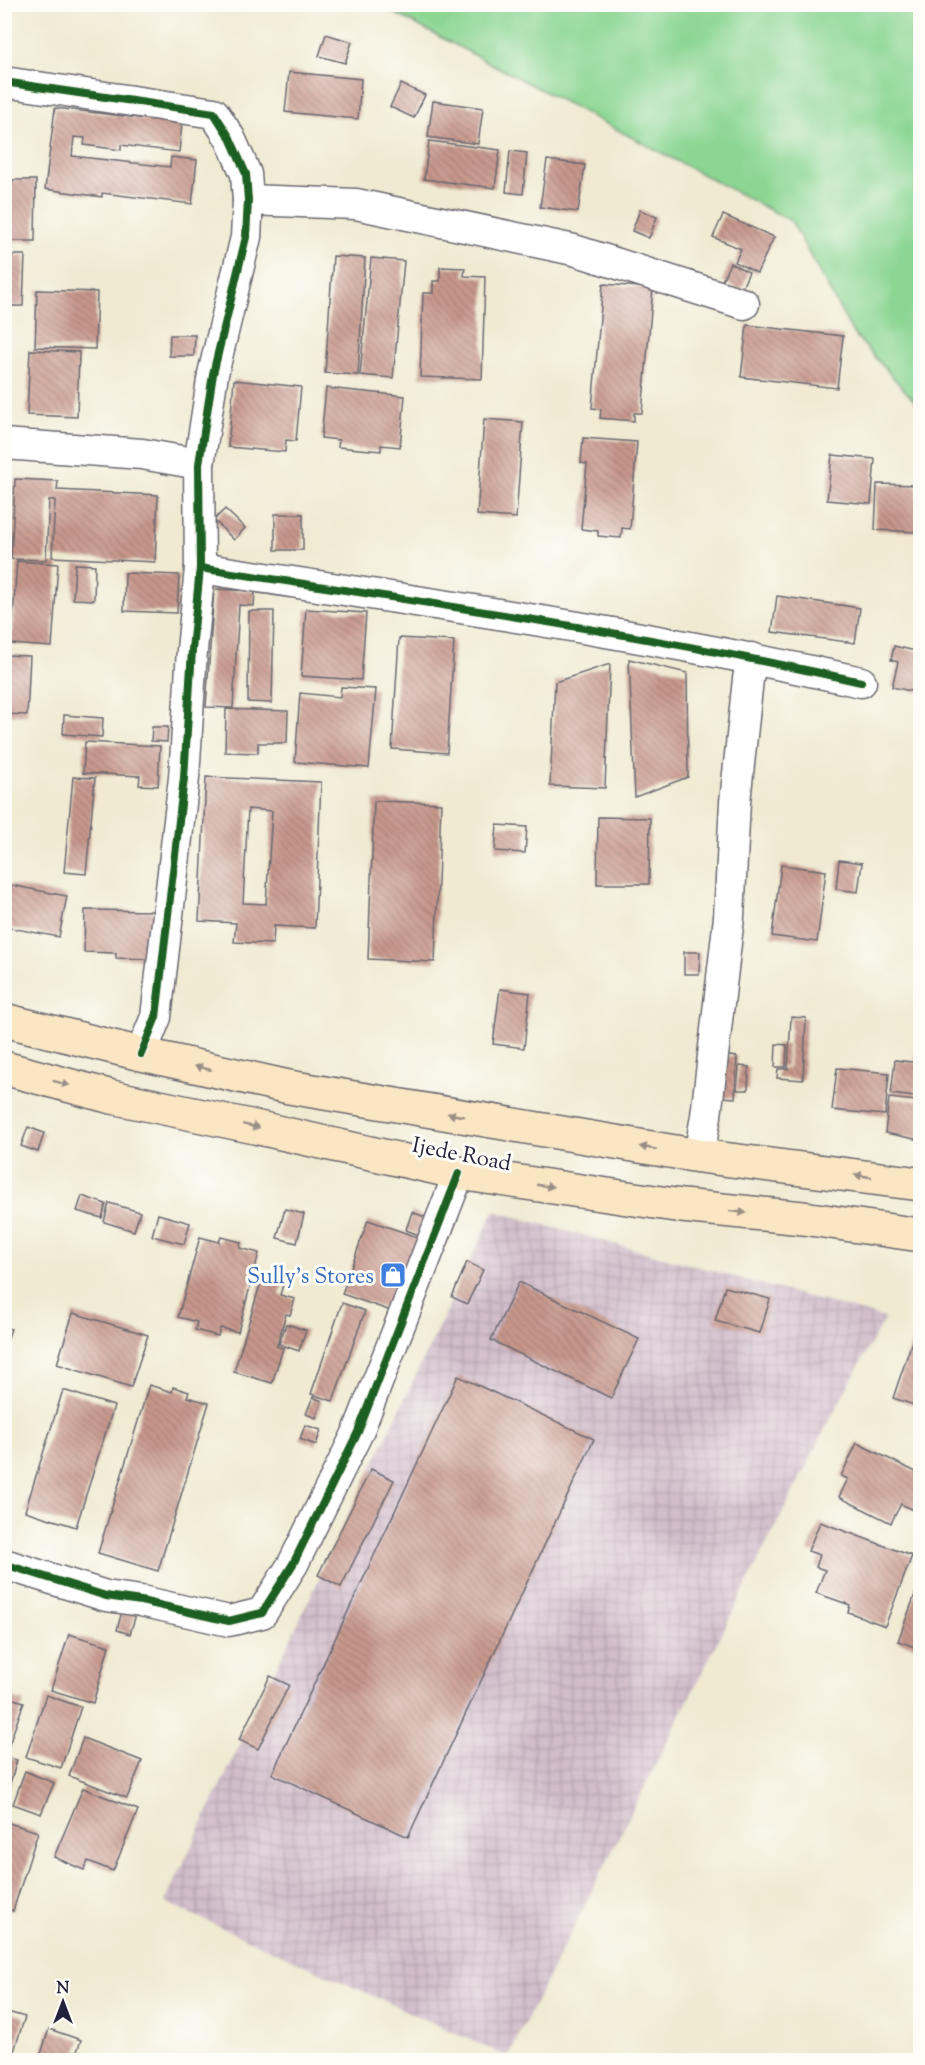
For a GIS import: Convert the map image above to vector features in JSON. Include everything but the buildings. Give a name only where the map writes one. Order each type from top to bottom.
[{"type":"main road","name":"Ijede Road","points":[[4,1020],[289,1087],[699,1156],[921,1184]]},
{"type":"main road","name":"Ijede Road","points":[[4,1068],[112,1097],[459,1173],[682,1206],[803,1218],[921,1235]]},
{"type":"street","points":[[4,82],[214,113],[230,138],[246,174],[248,200],[246,237],[213,374],[199,464],[200,568],[184,778],[156,1017],[141,1054]]},
{"type":"street","points":[[248,200],[356,204],[402,213],[574,250],[744,304]]},
{"type":"street","points":[[4,444],[142,454],[199,464]]},
{"type":"street","points":[[200,568],[566,624],[752,658],[861,682]]},
{"type":"street","points":[[699,1156],[706,1116],[729,917],[735,802],[752,658]]},
{"type":"street","points":[[4,1564],[106,1596],[141,1601],[229,1621],[262,1613],[293,1564],[358,1432],[459,1173]]},
{"type":"shaded area","points":[[494,1211],[885,1318],[830,1419],[508,2057],[165,1902]]},
{"type":"green space","points":[[379,5],[920,5],[920,407],[853,333],[791,221]]},
{"type":"cycle path","points":[[4,82],[214,113],[230,138],[246,174],[248,200],[246,237],[213,374],[199,464],[200,568],[184,778],[156,1017],[141,1054]]},
{"type":"cycle path","points":[[200,568],[614,633],[861,682]]},
{"type":"cycle path","points":[[4,1564],[106,1596],[141,1601],[229,1621],[262,1613],[293,1564],[358,1432],[459,1173]]},
{"type":"place","name":"Sully's Stores","points":[[393,1275]]}]
